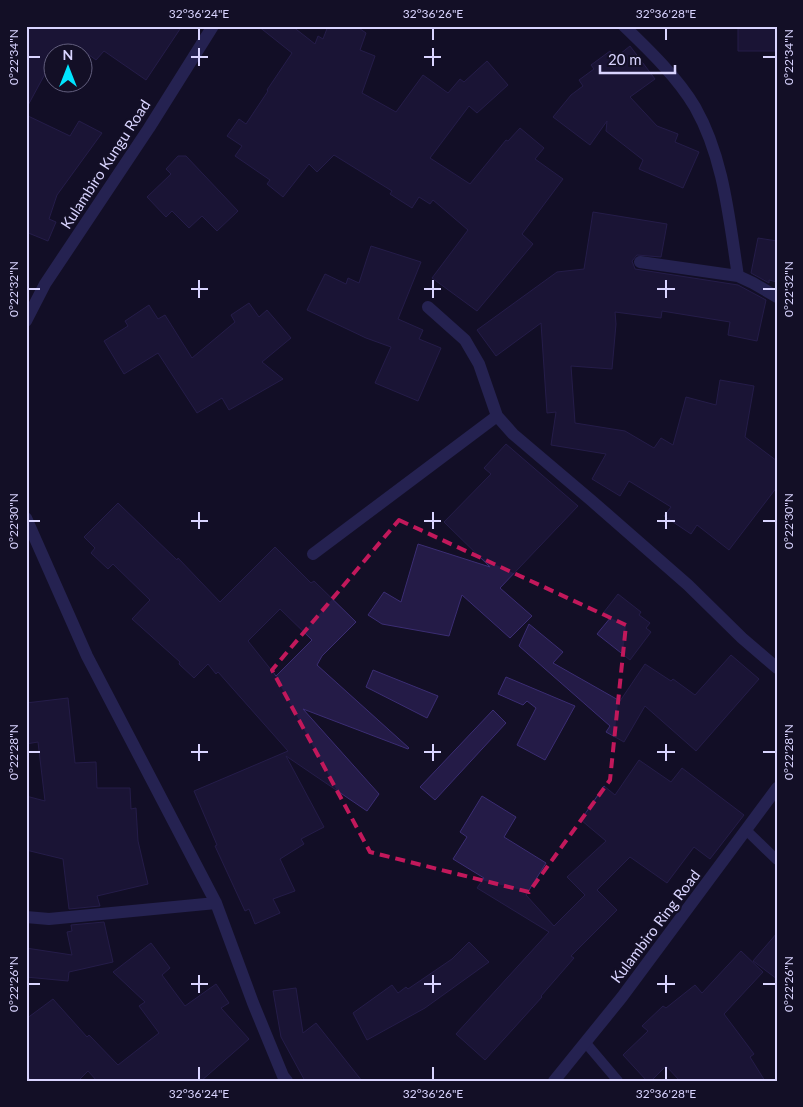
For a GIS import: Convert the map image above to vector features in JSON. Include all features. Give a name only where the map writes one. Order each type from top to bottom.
[{"type":"street","name":"Kulambiro Kungu Road","points":[[26,321],[45,284],[149,128],[213,26]]},
{"type":"street","points":[[624,26],[643,44],[677,83],[694,106],[710,140],[722,177],[738,276]]},
{"type":"street","points":[[640,262],[738,276],[777,297]]},
{"type":"street","points":[[428,307],[465,340],[479,364],[498,416],[513,434],[688,585],[742,638],[777,668]]},
{"type":"street","points":[[313,554],[498,416]]},
{"type":"street","points":[[26,518],[87,656],[216,903],[282,1079]]},
{"type":"street","name":"Kulambiro Ring Road","points":[[554,1081],[622,997],[777,788]]},
{"type":"street","points":[[26,917],[49,919],[216,903]]},
{"type":"lane","points":[[746,830],[777,860]]},
{"type":"lane","points":[[585,1042],[618,1081]]},
{"type":"highlighted area","points":[[399,520],[626,625],[610,780],[529,892],[370,852],[272,670]]},
{"type":"building","points":[[26,26],[182,26],[146,80],[104,51],[96,60],[92,57],[92,42],[42,42],[42,79],[26,109]]},
{"type":"building","points":[[258,26],[292,26],[315,44],[318,36],[323,39],[328,26],[356,26],[366,33],[360,50],[375,56],[362,93],[396,112],[423,75],[448,93],[460,79],[464,82],[487,61],[508,85],[477,113],[469,106],[430,158],[470,184],[506,140],[508,141],[520,128],[544,148],[535,159],[563,179],[522,234],[533,244],[477,311],[432,278],[468,230],[433,200],[430,204],[419,197],[412,208],[390,194],[392,191],[334,155],[317,172],[309,164],[283,197],[267,184],[270,180],[235,156],[242,146],[227,136],[239,119],[246,124],[292,53]]},
{"type":"building","points":[[738,26],[777,26],[777,51],[738,51]]},
{"type":"building","points":[[630,46],[655,79],[630,97],[657,126],[678,134],[675,142],[699,152],[683,188],[639,169],[643,160],[606,131],[607,121],[590,145],[553,117],[571,95],[583,86],[579,80],[594,69],[591,65],[610,51],[615,58]]},
{"type":"building","points":[[26,115],[70,136],[79,121],[102,133],[57,195],[49,219],[56,222],[48,241],[26,232]]},
{"type":"building","points":[[178,156],[186,156],[238,211],[217,231],[202,216],[189,228],[172,211],[166,217],[147,197],[171,174],[166,169]]},
{"type":"building","points":[[593,212],[667,224],[661,257],[637,255],[632,261],[635,269],[738,285],[766,300],[757,341],[728,335],[730,322],[662,311],[661,318],[615,312],[616,324],[612,369],[571,366],[575,423],[625,431],[654,448],[661,438],[673,445],[686,397],[716,405],[720,380],[754,386],[745,437],[777,461],[777,487],[729,550],[697,525],[691,534],[664,516],[671,507],[629,481],[620,496],[592,479],[606,454],[551,445],[556,412],[547,413],[541,323],[496,356],[477,330],[557,272],[584,269]]},
{"type":"building","points":[[758,238],[777,241],[777,282],[769,280],[769,283],[751,273]]},
{"type":"building","points":[[371,246],[421,262],[398,319],[423,330],[419,339],[441,348],[418,401],[375,383],[391,347],[366,338],[307,310],[325,274],[346,284],[348,278],[359,283]]},
{"type":"building","points":[[249,303],[259,317],[267,310],[291,338],[262,362],[283,379],[229,410],[222,398],[197,413],[158,353],[124,374],[104,341],[128,326],[125,321],[149,305],[158,319],[165,315],[192,358],[235,322],[231,315]]},
{"type":"building","points":[[506,444],[578,506],[500,588],[532,616],[510,638],[462,595],[449,636],[382,624],[368,615],[384,592],[401,602],[418,544],[490,567],[444,522],[491,474],[484,468]]},
{"type":"building","points":[[118,503],[177,560],[178,558],[220,602],[275,547],[311,583],[314,581],[356,622],[322,656],[317,665],[409,748],[303,709],[379,794],[367,811],[286,756],[324,827],[301,839],[304,844],[280,859],[295,891],[273,899],[280,913],[255,924],[249,909],[245,911],[215,846],[217,845],[194,791],[288,751],[218,672],[216,674],[208,664],[194,678],[179,664],[180,662],[132,619],[150,600],[113,564],[108,569],[91,553],[95,548],[84,537]],"holes":[[[280,609],[312,640],[276,676],[248,641]]]},
{"type":"building","points":[[618,594],[641,612],[639,615],[650,623],[646,628],[651,632],[630,660],[597,634],[611,617],[604,612]]},
{"type":"building","points":[[529,624],[563,652],[553,663],[620,701],[645,664],[671,681],[673,679],[695,695],[731,655],[759,679],[696,751],[645,706],[624,742],[606,732],[610,726],[519,646]]},
{"type":"building","points":[[373,670],[438,696],[427,718],[366,687]]},
{"type":"building","points":[[506,677],[575,706],[545,760],[517,745],[536,708],[527,701],[523,705],[498,694]]},
{"type":"building","points":[[68,698],[75,763],[96,762],[97,788],[130,788],[131,809],[136,808],[138,841],[148,884],[97,896],[100,906],[69,909],[63,859],[26,850],[26,796],[45,801],[38,742],[26,744],[26,703]]},
{"type":"building","points":[[493,710],[506,723],[435,800],[420,787]]},
{"type":"building","points":[[639,760],[671,782],[682,768],[744,815],[710,859],[694,847],[667,883],[630,857],[597,890],[617,910],[571,956],[574,958],[542,997],[485,1060],[456,1034],[549,932],[477,888],[484,878],[453,859],[467,837],[460,832],[482,796],[516,817],[504,837],[546,863],[526,895],[554,926],[585,895],[567,877],[606,841],[581,820],[604,786],[615,795]]},
{"type":"building","points":[[104,922],[113,962],[69,972],[68,981],[26,977],[26,948],[72,955],[67,932],[72,931],[71,925]]},
{"type":"building","points":[[777,933],[777,979],[753,961]]},
{"type":"building","points":[[469,942],[489,962],[425,1008],[367,1040],[353,1013],[392,985],[398,993],[406,987],[408,989],[452,959]]},
{"type":"building","points":[[151,943],[170,968],[162,975],[185,1006],[216,984],[229,1003],[221,1008],[249,1039],[201,1081],[97,1081],[88,1071],[78,1081],[32,1081],[26,1075],[26,1019],[53,999],[87,1037],[89,1035],[118,1065],[159,1033],[139,1006],[145,1002],[113,972]]},
{"type":"building","points":[[741,951],[763,972],[724,1014],[754,1054],[750,1057],[765,1081],[680,1081],[666,1066],[651,1081],[647,1081],[623,1055],[648,1031],[642,1026],[663,1006],[666,1008],[695,985],[702,993]]},
{"type":"building","points":[[296,988],[303,1033],[316,1023],[362,1081],[305,1081],[281,1037],[273,991]]}]
